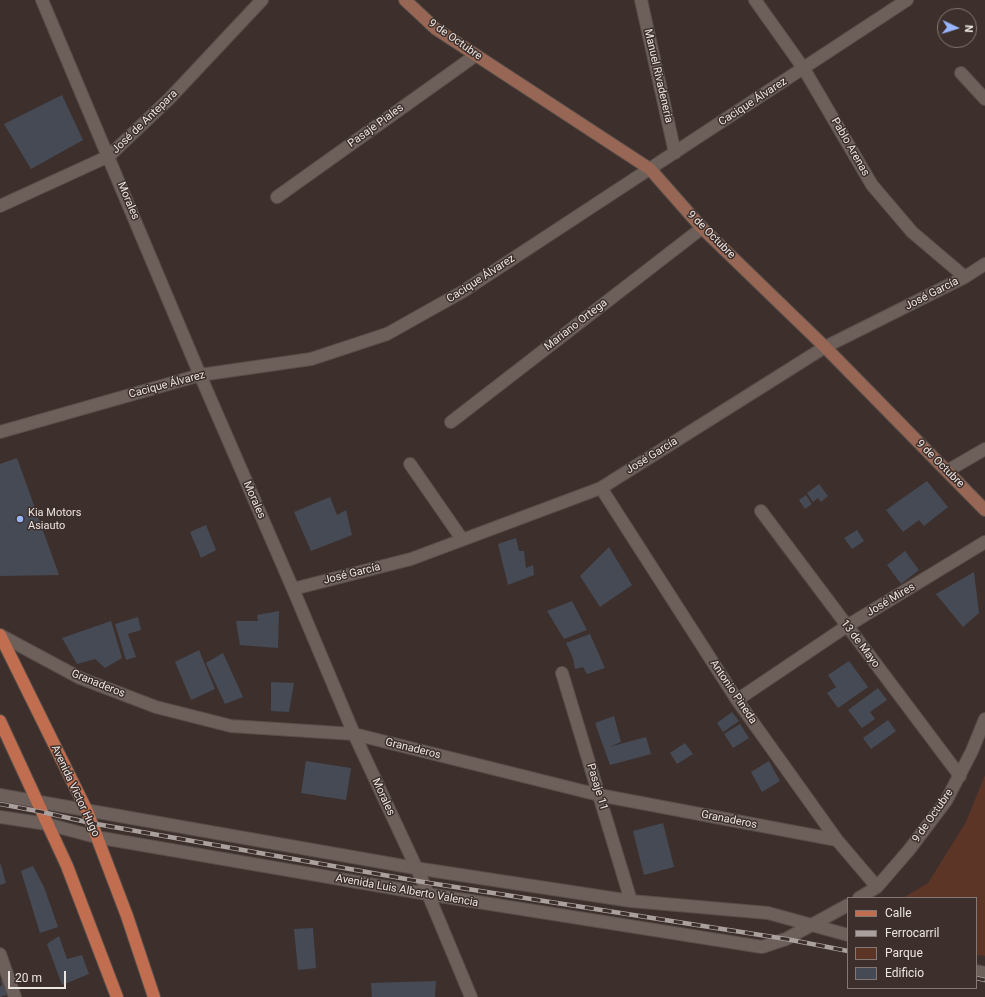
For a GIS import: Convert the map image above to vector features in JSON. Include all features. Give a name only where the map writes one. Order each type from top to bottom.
[{"type":"main road","name":"Avenida Victor Hugo","points":[[0,635],[86,811],[127,916],[154,997]]},
{"type":"main road","points":[[0,721],[67,866],[117,997]]},
{"type":"street","name":"Morales","points":[[42,0],[200,375],[354,734],[427,894],[471,997]]},
{"type":"street","name":"José de Antepara","points":[[0,206],[109,156],[170,99],[262,0]]},
{"type":"street","name":"9 de Octubre","points":[[405,0],[436,29],[650,169],[702,228],[826,347],[985,510]]},
{"type":"street","name":"Manuel Rivadeneria","points":[[641,0],[675,153]]},
{"type":"street","name":"Pablo Arenas","points":[[754,0],[804,69],[872,185],[912,232],[965,277]]},
{"type":"street","name":"Cacique Álvarez","points":[[0,432],[200,375],[311,359],[387,334],[462,292],[907,0]]},
{"type":"street","name":"Pasaje Piales","points":[[277,197],[476,55]]},
{"type":"street","points":[[961,73],[985,99]]},
{"type":"street","name":"Mariano Ortega","points":[[451,422],[702,228]]},
{"type":"street","name":"José García","points":[[293,589],[411,559],[601,488],[826,347],[965,277],[985,264]]},
{"type":"street","points":[[947,471],[985,449]]},
{"type":"street","points":[[410,464],[462,539]]},
{"type":"street","name":"Antonio Pineda","points":[[601,488],[737,700],[837,840],[877,887]]},
{"type":"street","name":"13 de Mayo","points":[[761,511],[960,776]]},
{"type":"street","name":"José Mires","points":[[737,700],[847,626],[985,542]]},
{"type":"street","name":"Granaderos","points":[[0,635],[80,678],[156,707],[232,726],[354,734],[599,795],[837,840]]},
{"type":"street","name":"Pasaje 11","points":[[562,674],[631,901]]},
{"type":"street","name":"9 de Octubre","points":[[861,897],[877,887],[909,850],[946,801],[972,751],[985,719]]},
{"type":"street","points":[[0,796],[37,801],[86,811],[415,868],[631,901],[768,913],[847,935]]},
{"type":"street","name":"Avenida Luis Alberto Valencia","points":[[0,817],[47,824],[96,837],[427,894],[762,947],[786,939],[812,925]]},
{"type":"street","points":[[812,925],[847,906]]},
{"type":"street","points":[[0,954],[14,997]]},
{"type":"green space","points":[[985,775],[985,956],[977,955],[977,897],[905,897],[928,883],[966,822]]},
{"type":"building","points":[[62,95],[83,140],[31,169],[4,124]]},
{"type":"building","name":"Kia Motors Asiauto","points":[[17,458],[59,575],[0,576],[0,464]]},
{"type":"building","points":[[927,481],[948,507],[924,526],[919,520],[903,532],[886,510]]},
{"type":"building","points":[[819,484],[828,496],[821,502],[818,498],[813,502],[807,493]]},
{"type":"building","points":[[806,495],[812,504],[805,509],[799,500]]},
{"type":"building","points":[[330,497],[337,515],[346,510],[352,535],[311,551],[294,512]]},
{"type":"building","points":[[206,525],[216,550],[201,558],[190,532]]},
{"type":"building","points":[[857,530],[864,541],[852,549],[844,538]]},
{"type":"building","points":[[516,538],[519,551],[524,551],[526,568],[533,565],[534,575],[508,585],[498,544]]},
{"type":"building","points":[[609,547],[632,585],[600,607],[580,576]]},
{"type":"building","points":[[905,551],[919,570],[901,584],[887,565]]},
{"type":"building","points":[[974,572],[979,613],[963,627],[936,594]]},
{"type":"building","points":[[572,601],[587,630],[564,639],[547,611]]},
{"type":"building","points":[[279,611],[278,648],[240,645],[236,621],[258,621],[257,615]]},
{"type":"building","points":[[138,617],[141,630],[128,634],[136,657],[126,660],[115,624]]},
{"type":"building","points":[[111,621],[122,658],[105,668],[95,659],[77,664],[62,638]]},
{"type":"building","points":[[590,634],[605,668],[587,674],[583,667],[575,669],[573,658],[566,643]]},
{"type":"building","points":[[199,650],[215,689],[191,700],[175,662]]},
{"type":"building","points":[[223,653],[243,697],[225,704],[206,663]]},
{"type":"building","points":[[849,661],[868,687],[838,708],[827,693],[836,687],[828,675]]},
{"type":"building","points":[[271,682],[294,683],[289,712],[271,711]]},
{"type":"building","points":[[878,688],[887,700],[870,712],[875,719],[862,728],[848,710]]},
{"type":"building","points":[[732,712],[739,721],[723,732],[717,723]]},
{"type":"building","points":[[614,716],[621,742],[609,747],[646,737],[651,754],[610,765],[595,723]]},
{"type":"building","points":[[888,720],[896,731],[871,749],[863,738]]},
{"type":"building","points":[[740,724],[749,738],[733,748],[724,734]]},
{"type":"building","points":[[685,743],[693,754],[677,764],[670,753]]},
{"type":"building","points":[[306,761],[351,768],[346,800],[301,793]]},
{"type":"building","points":[[769,761],[780,781],[762,792],[751,772]]},
{"type":"building","points":[[663,823],[674,867],[644,875],[633,831]]},
{"type":"building","points":[[0,862],[6,883],[0,885]]},
{"type":"building","points":[[33,866],[44,887],[58,927],[40,933],[21,871]]},
{"type":"building","points":[[313,928],[316,968],[298,970],[294,929]]},
{"type":"building","points":[[59,936],[67,959],[82,955],[89,974],[62,985],[47,944]]},
{"type":"building","points":[[7,977],[13,993],[0,997],[0,986],[2,986],[1,979]]},
{"type":"building","points":[[436,981],[435,997],[372,997],[371,983]]},
{"type":"railway","points":[[0,804],[91,823],[423,882],[786,939],[847,951]]},
{"type":"railway","points":[[977,978],[985,980]]},
{"type":"place","name":"Kia Motors Asiauto","points":[[20,519]]}]
